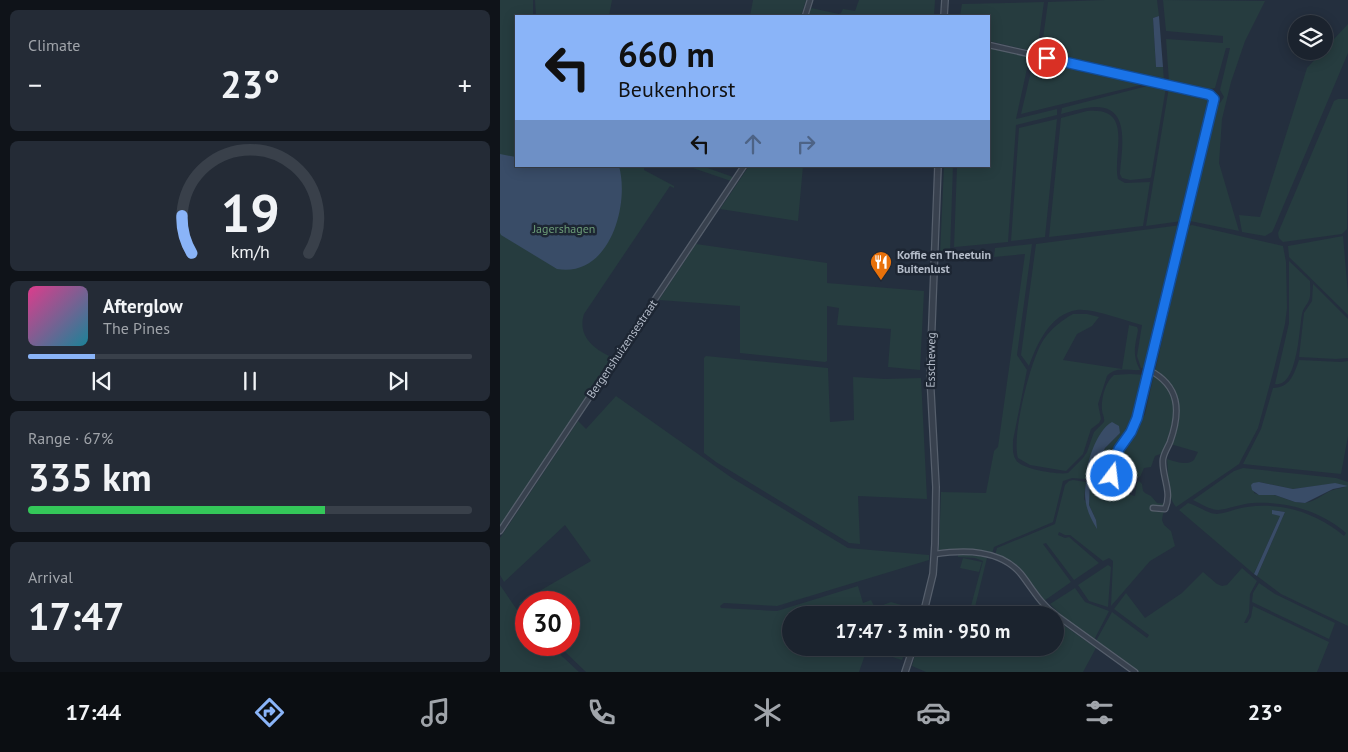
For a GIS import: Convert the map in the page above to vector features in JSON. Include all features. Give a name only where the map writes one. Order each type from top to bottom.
[{"type":"street","points":[[805,15],[810,0]]},
{"type":"street","points":[[944,15],[945,0]]},
{"type":"street","points":[[990,44],[1207,94],[1214,99],[1135,424],[1119,449],[1112,476],[1107,482]]},
{"type":"street","name":"Bergenshuizensestraat","points":[[500,531],[743,167]]},
{"type":"street","name":"Esscheweg","points":[[925,606],[935,554],[936,487],[930,375],[938,167]]},
{"type":"street","points":[[1149,370],[1165,379],[1171,386],[1177,404],[1172,436],[1163,459],[1167,505],[1162,510],[1153,508]]},
{"type":"street","points":[[935,554],[979,552],[995,556],[1016,569],[1045,606]]},
{"type":"street","points":[[1064,621],[1135,672]]},
{"type":"street","points":[[906,672],[911,656]]},
{"type":"green space","name":"Jagershagen","points":[[500,0],[533,0],[533,15],[515,15],[515,167],[644,167],[644,170],[674,186],[674,188],[670,186],[584,314],[583,329],[589,341],[600,351],[614,358],[500,535]]},
{"type":"green space","points":[[535,0],[612,0],[609,15],[536,15]]},
{"type":"green space","points":[[753,0],[806,0],[801,15],[750,15]]},
{"type":"green space","points":[[859,0],[935,0],[934,15],[808,15],[811,8],[839,14],[843,9],[855,11]]},
{"type":"green space","points":[[1157,0],[1159,16],[1153,18],[1156,67],[1163,67],[1164,81],[1041,53],[1048,2]]},
{"type":"green space","points":[[1163,0],[1265,1],[1245,41],[1231,82],[1222,119],[1219,163],[1239,231],[1190,221],[1217,103],[1220,103],[1224,97],[1220,90],[1230,48],[1226,48],[1215,88],[1210,89],[1208,92],[1169,82],[1166,39],[1223,43],[1223,36],[1166,31]]},
{"type":"green space","points":[[1044,2],[1037,52],[990,41],[990,15],[960,15],[962,4]]},
{"type":"green space","points":[[1348,24],[1348,53],[1272,232],[1265,236],[1242,232],[1239,215],[1260,217],[1307,68],[1314,60],[1333,60],[1333,40]]},
{"type":"green space","points":[[990,46],[1035,57],[1028,64],[1016,119],[1057,109],[1057,115],[1016,125],[1008,242],[954,247],[957,167],[990,167]]},
{"type":"green space","points":[[1039,58],[1149,83],[1021,114],[1033,63]]},
{"type":"green space","points":[[1155,84],[1166,87],[1151,177],[1130,180],[1122,178],[1120,174],[1122,132],[1120,122],[1115,114],[1107,109],[1096,107],[1083,108],[1061,114],[1062,108]]},
{"type":"green space","points":[[1169,87],[1206,96],[1210,102],[1182,221],[1146,226]]},
{"type":"green space","points":[[1348,99],[1347,229],[1342,234],[1283,242],[1279,238],[1278,233],[1334,101]]},
{"type":"green space","points":[[1087,111],[1102,111],[1111,116],[1116,123],[1118,133],[1118,179],[1125,183],[1150,182],[1143,226],[1049,237],[1061,118]]},
{"type":"green space","points":[[1057,119],[1045,237],[1011,241],[1019,128]]},
{"type":"green space","points":[[690,167],[705,167],[733,177],[731,181]]},
{"type":"green space","points":[[748,167],[803,167],[798,221],[720,209]]},
{"type":"green space","points":[[944,167],[953,167],[950,253],[940,254]]},
{"type":"green space","points":[[1181,225],[1147,369],[1141,368],[1137,356],[1142,325],[1083,310],[1077,310],[1059,317],[1052,324],[1036,349],[1029,366],[1021,355],[1036,244]]},
{"type":"green space","points":[[1192,225],[1283,246],[1286,262],[1287,308],[1285,324],[1258,428],[1239,464],[1176,507],[1170,496],[1167,459],[1188,463],[1194,460],[1198,452],[1170,444],[1177,403],[1172,387],[1155,371],[1188,226]]},
{"type":"green space","points":[[1343,236],[1348,315],[1289,257],[1288,246]]},
{"type":"green space","points":[[696,244],[827,263],[827,283],[924,291],[920,370],[888,367],[891,329],[837,325],[839,308],[827,306],[827,361],[740,353],[740,306],[659,300]]},
{"type":"green space","points":[[1032,244],[1017,355],[1027,370],[1013,440],[1013,453],[1016,460],[1025,466],[1040,471],[1068,473],[1083,458],[1094,432],[1104,422],[1102,410],[1103,396],[1108,382],[1114,375],[1146,375],[1137,413],[1117,448],[1110,475],[1102,476],[1100,481],[1090,480],[1090,475],[1095,471],[1105,448],[1120,433],[1105,428],[1090,458],[1086,479],[1072,478],[1063,481],[1053,522],[994,547],[992,554],[972,549],[939,550],[941,492],[986,493],[994,451],[998,447],[1025,254],[994,257],[995,248]]},
{"type":"green space","points":[[1289,261],[1310,281],[1310,296],[1303,312],[1293,367],[1283,383],[1275,384],[1289,323]]},
{"type":"green space","points":[[1313,284],[1348,319],[1348,358],[1299,357],[1304,313],[1312,301]]},
{"type":"green space","points":[[1073,314],[1087,314],[1099,317],[1092,326],[1077,334],[1063,360],[1122,369],[1129,325],[1137,327],[1138,330],[1135,355],[1140,370],[1118,370],[1107,376],[1098,404],[1101,419],[1091,429],[1083,454],[1066,471],[1030,465],[1018,458],[1017,433],[1028,379],[1039,348],[1050,331]]},
{"type":"green space","points":[[706,356],[828,368],[830,422],[854,420],[853,377],[885,379],[921,378],[927,499],[858,496],[860,544],[849,543],[716,462],[704,453],[704,358]]},
{"type":"green space","points":[[1299,360],[1348,361],[1348,436],[1341,474],[1243,464],[1261,429],[1273,388],[1284,386],[1287,383],[1293,375]]},
{"type":"green space","points":[[1154,374],[1169,388],[1173,395],[1173,421],[1163,453],[1155,456],[1151,467],[1144,468],[1140,477],[1115,473],[1120,452],[1145,414]]},
{"type":"green space","points":[[616,396],[732,478],[848,548],[929,555],[929,560],[777,606],[724,603],[720,606],[721,608],[777,611],[782,609],[782,656],[865,656],[859,672],[586,672],[569,656],[580,656],[580,591],[540,591],[591,561],[565,525],[504,582],[500,575],[500,538],[578,421],[586,429]]},
{"type":"green space","points":[[1243,468],[1336,478],[1348,482],[1348,626],[1281,594],[1257,576],[1285,512],[1272,510],[1280,516],[1254,574],[1179,510],[1188,503],[1210,513],[1217,514],[1247,507],[1273,506],[1311,515],[1344,536],[1346,533],[1314,513],[1290,506],[1252,503],[1215,510],[1193,500],[1234,471]],"holes":[[[1259,482],[1293,489],[1330,484],[1345,488],[1329,491],[1314,500],[1304,503],[1274,495],[1254,493]]]},
{"type":"green space","points":[[1073,480],[1086,482],[1084,499],[1096,520],[1089,505],[1090,483],[1099,484],[1104,488],[1135,496],[1139,481],[1145,493],[1151,496],[1157,503],[1165,504],[1168,507],[1163,514],[1162,520],[1164,525],[1171,531],[1175,546],[1150,561],[1111,606],[1113,561],[1109,558],[1103,561],[1070,535],[1059,532],[1058,535],[1065,538],[1069,537],[1099,563],[1074,580],[1046,543],[1043,544],[1071,582],[1044,601],[1019,571],[995,555],[997,548],[1055,524],[1065,485]]},
{"type":"green space","points":[[958,554],[987,558],[975,606],[971,606],[983,561],[975,558],[958,557]]},
{"type":"green space","points":[[963,558],[982,562],[979,572],[960,568]]},
{"type":"green space","points":[[1108,565],[1111,567],[1108,607],[1089,601],[1078,585]]},
{"type":"green space","points":[[1242,568],[1257,581],[1250,594],[1249,613],[1244,623],[1247,623],[1251,617],[1253,606],[1329,642],[1317,672],[1139,672],[1096,641],[1112,612],[1147,638],[1149,635],[1114,609],[1126,593],[1145,618],[1182,593],[1203,572],[1222,586],[1227,585]]},
{"type":"green space","points":[[1259,583],[1275,594],[1335,623],[1329,639],[1252,602],[1253,593]]},
{"type":"green space","points":[[500,585],[515,607],[515,656],[562,656],[579,672],[500,672]]},
{"type":"green space","points":[[858,586],[863,603],[871,600],[874,606],[793,606]]},
{"type":"green space","points":[[1075,588],[1085,602],[1109,611],[1094,640],[1064,618],[1064,606],[1052,606],[1050,604]]},
{"type":"green space","points":[[891,602],[904,606],[880,606]]},
{"type":"green space","points":[[1064,625],[1096,648],[1083,672],[926,672],[912,666],[915,656],[1064,656]]},
{"type":"green space","points":[[889,656],[903,656],[902,660]]},
{"type":"water","points":[[1159,16],[1163,67],[1156,67],[1153,18]]},
{"type":"water","points":[[500,154],[515,157],[515,167],[619,167],[622,182],[618,219],[612,236],[602,251],[590,262],[575,269],[557,269],[500,233]]},
{"type":"water","points":[[1112,422],[1119,426],[1120,433],[1105,448],[1095,471],[1090,475],[1090,480],[1086,479],[1093,447],[1102,432]]},
{"type":"water","points":[[1086,482],[1090,483],[1089,505],[1096,520],[1097,529],[1087,506],[1085,495]]},
{"type":"water","points":[[1259,482],[1293,489],[1335,483],[1348,486],[1333,489],[1305,503],[1295,502],[1275,495],[1259,495],[1252,490],[1251,485]]},
{"type":"water","points":[[1272,510],[1285,512],[1257,576],[1254,574],[1280,516],[1272,514]]},
{"type":"place","name":"Koffie en Theetuin Buitenlust","points":[[881,281]]},
{"type":"route","points":[[1047,58],[1207,94],[1214,99],[1137,418],[1131,432],[1119,449],[1112,476]]}]
